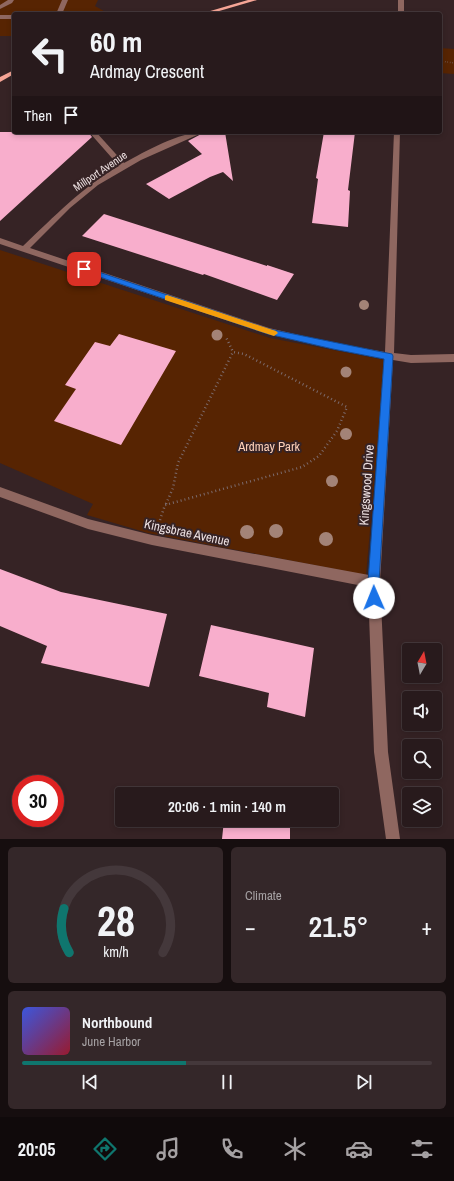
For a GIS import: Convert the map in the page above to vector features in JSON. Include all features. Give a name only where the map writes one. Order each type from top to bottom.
[{"type":"main road","points":[[210,12],[254,0]]},
{"type":"main road","points":[[0,80],[12,73]]},
{"type":"street","points":[[0,7],[11,0]]},
{"type":"street","points":[[60,12],[65,0]]},
{"type":"street","points":[[401,0],[401,12]]},
{"type":"street","points":[[0,17],[12,16]]},
{"type":"street","points":[[94,134],[123,166]]},
{"type":"street","name":"Millport Avenue","points":[[25,249],[82,195],[123,166],[166,144],[195,134]]},
{"type":"street","name":"Kingswood Drive","points":[[393,839],[381,752],[374,582],[389,356],[397,134]]},
{"type":"street","points":[[0,241],[268,331],[333,346],[389,356],[411,359],[454,358]]},
{"type":"street","name":"Kingsbrae Avenue","points":[[0,492],[88,524],[152,540],[374,582]]},
{"type":"path","points":[[442,61],[454,63]]},
{"type":"path","points":[[233,320],[225,336],[233,352]]},
{"type":"path","points":[[165,505],[302,467],[319,456],[337,431],[347,407],[244,354],[233,352]]},
{"type":"path","points":[[152,540],[173,488],[178,463],[233,352]]},
{"type":"green space","points":[[0,0],[98,0],[95,6],[106,12],[12,12],[12,36],[0,36]]},
{"type":"green space","points":[[442,48],[454,49],[454,74],[442,73]]},
{"type":"green space","name":"Ardmay Park","points":[[0,250],[270,338],[385,360],[366,575],[148,533],[87,515],[93,504],[0,463]]},
{"type":"building","points":[[0,132],[12,132],[12,134],[90,134],[92,137],[0,221]]},
{"type":"building","points":[[201,134],[225,134],[233,181],[223,172],[210,177],[169,199],[146,184],[202,154],[188,141]]},
{"type":"building","points":[[324,134],[355,134],[348,190],[350,191],[348,227],[312,223],[318,179],[316,178]]},
{"type":"building","points":[[104,214],[294,274],[277,300],[204,274],[203,275],[82,236]]},
{"type":"building","points":[[119,334],[176,351],[121,445],[54,421],[76,389],[65,385],[95,342],[110,346]]},
{"type":"building","points":[[0,569],[61,592],[167,614],[149,687],[41,663],[47,646],[0,626]]},
{"type":"building","points":[[211,625],[314,648],[305,717],[267,707],[269,693],[199,676]]},
{"type":"building","points":[[223,827],[290,827],[290,839],[222,839]]},
{"type":"slow traffic","points":[[167,298],[274,333]]},
{"type":"route","points":[[84,269],[268,331],[333,346],[389,356],[374,598]]}]
